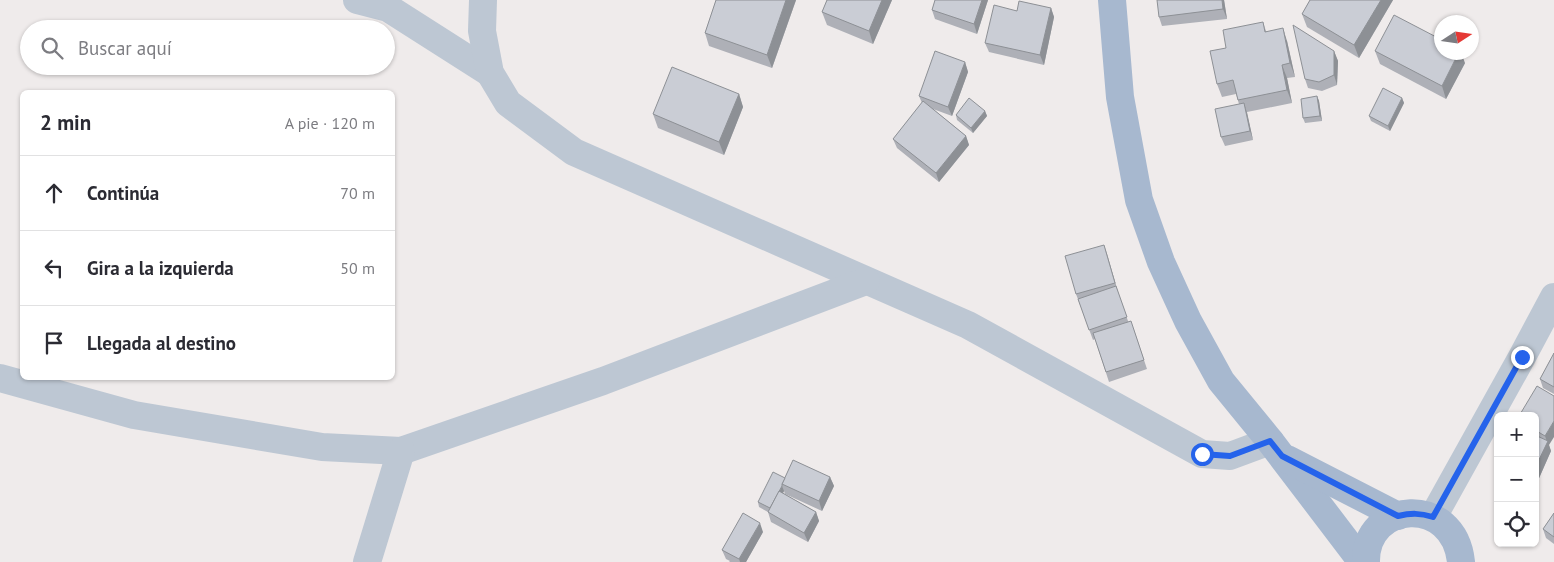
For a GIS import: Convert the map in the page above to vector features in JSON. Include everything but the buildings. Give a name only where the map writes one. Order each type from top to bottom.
[{"type":"main road","points":[[1112,0],[1120,97],[1139,200],[1162,262],[1188,321],[1221,381],[1276,449],[1362,562]]},
{"type":"main road","points":[[1276,449],[1398,516]]},
{"type":"main road","points":[[1366,562],[1370,541],[1376,530],[1398,516],[1410,513],[1433,517],[1444,525],[1454,536],[1460,549],[1461,562]]},
{"type":"street","points":[[357,0],[388,8],[490,73]]},
{"type":"street","points":[[483,0],[482,31],[490,73],[508,103],[574,152],[968,325],[1202,454],[1230,456],[1276,449]]},
{"type":"street","points":[[0,378],[134,415],[322,447],[401,451],[603,381],[866,281]]},
{"type":"street","points":[[1433,517],[1554,296]]},
{"type":"street","points":[[367,562],[401,451]]},
{"type":"route","points":[[1202,454],[1230,456],[1270,441],[1282,456],[1398,516],[1410,513],[1433,517],[1522,357]]}]
